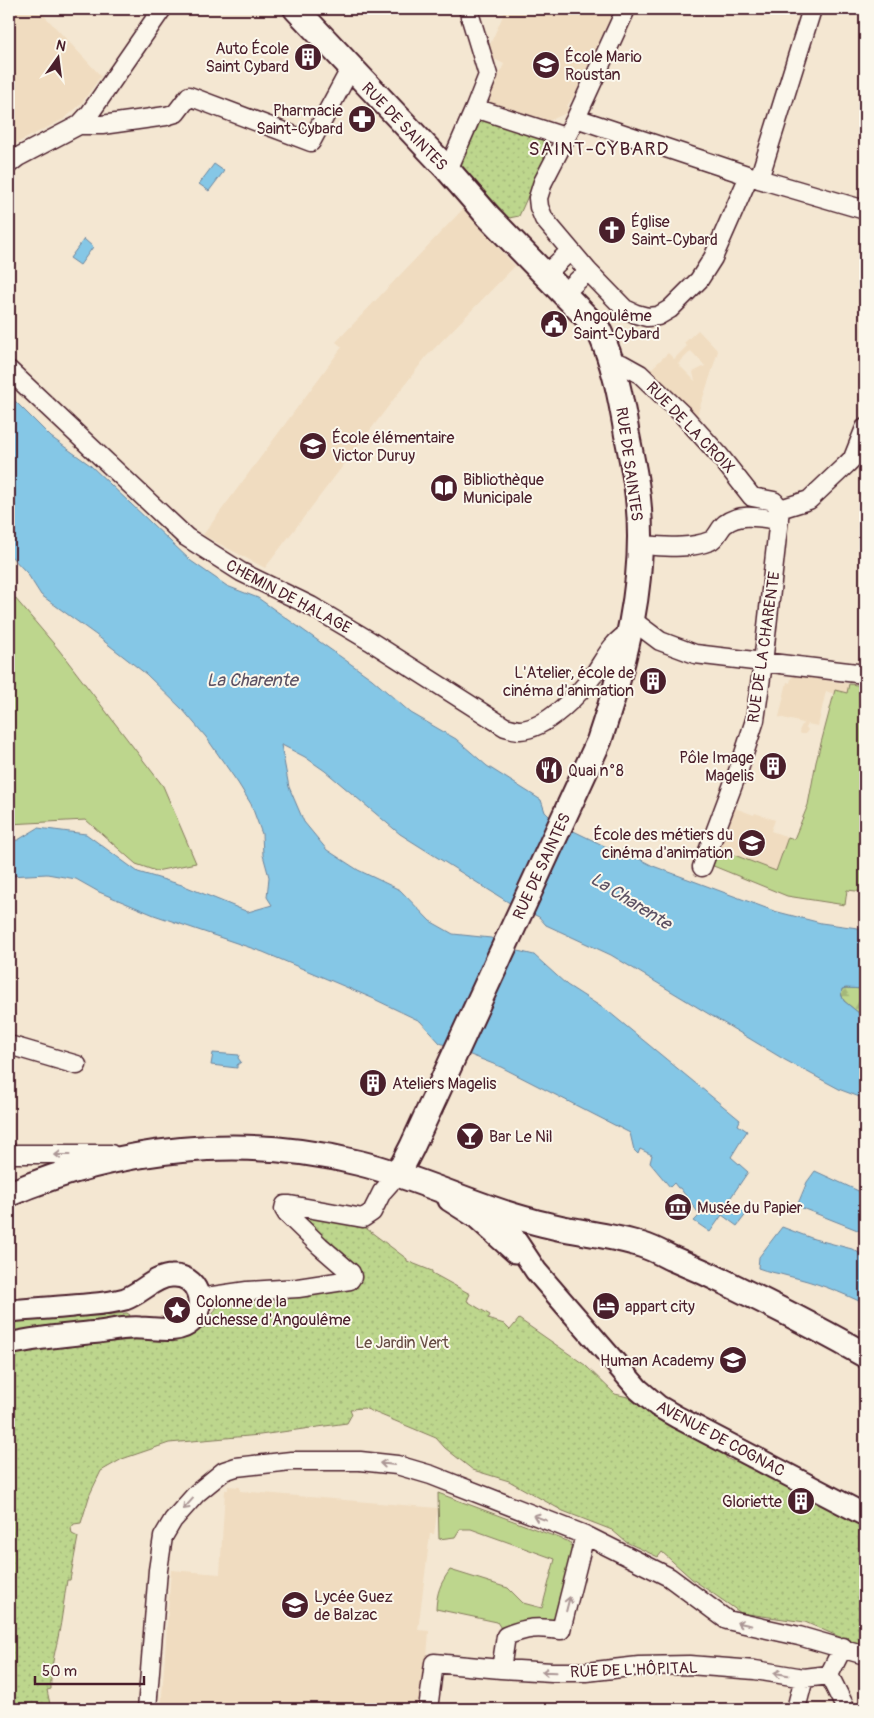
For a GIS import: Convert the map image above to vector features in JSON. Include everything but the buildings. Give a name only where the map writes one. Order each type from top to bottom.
[{"type":"main road","name":"RUE DE SAINTES","points":[[296,9],[448,170],[488,216],[598,329],[605,344],[621,401],[638,498],[640,545],[630,632],[621,671],[599,741],[398,1174]]},
{"type":"main road","points":[[9,1194],[102,1162],[195,1148],[294,1151],[336,1158],[398,1174],[508,1214],[563,1229],[609,1236],[645,1246],[709,1274],[830,1335],[865,1355]]},
{"type":"street","points":[[9,164],[18,157],[79,125],[90,113],[162,9]]},
{"type":"street","points":[[448,170],[488,75],[468,9]]},
{"type":"street","points":[[626,9],[538,198],[539,207],[544,219],[588,271],[625,308],[647,317],[658,316],[670,308],[699,280],[713,258],[754,177],[812,9]]},
{"type":"street","points":[[79,125],[102,125],[166,116],[176,112],[189,96],[311,142],[347,75],[352,70]]},
{"type":"street","points":[[475,108],[565,137]]},
{"type":"street","points":[[576,118],[754,177],[865,210]]},
{"type":"street","points":[[546,274],[570,251]]},
{"type":"street","points":[[564,293],[588,271]]},
{"type":"street","name":"RUE DE LA CROIX","points":[[610,362],[622,364],[640,374],[682,414],[747,490]]},
{"type":"street","name":"CHEMIN DE HALAGE","points":[[9,370],[186,537],[240,572],[311,606],[370,641],[505,728],[520,730],[531,728],[552,718],[593,675],[621,637],[630,632]]},
{"type":"street","points":[[640,545],[697,546],[712,540],[726,524],[739,518],[779,514],[808,500],[859,461],[865,428]]},
{"type":"street","points":[[747,490],[774,501],[779,514]]},
{"type":"street","points":[[747,490],[752,516]]},
{"type":"street","name":"RUE DE LA CHARENTE","points":[[702,867],[740,766],[754,720],[763,663],[779,514]]},
{"type":"street","points":[[630,632],[695,654],[865,674]]},
{"type":"street","points":[[593,675],[605,670],[621,671]]},
{"type":"street","points":[[9,1045],[77,1065]]},
{"type":"street","points":[[9,1154],[146,1154]]},
{"type":"street","points":[[199,1298],[248,1291],[298,1288],[350,1280],[352,1277],[351,1272],[320,1246],[288,1214],[284,1209],[284,1205],[363,1218],[372,1212],[382,1192],[398,1174]]},
{"type":"street","name":"AVENUE DE COGNAC","points":[[428,1186],[476,1217],[536,1271]]},
{"type":"street","name":"AVENUE DE COGNAC","points":[[508,1214],[510,1232],[536,1271],[638,1389],[658,1406],[865,1515]]},
{"type":"street","points":[[9,1311],[105,1303],[140,1293],[158,1279],[174,1275],[188,1280],[197,1291],[199,1298],[199,1308],[193,1321],[178,1329],[137,1328],[35,1338],[9,1344]]},
{"type":"street","points":[[147,1709],[158,1570],[163,1537],[173,1520],[197,1493],[224,1471],[236,1467],[291,1461],[360,1461],[397,1465],[431,1475],[585,1535],[669,1577],[727,1620],[843,1647],[865,1655]]},
{"type":"street","points":[[501,1669],[506,1636],[523,1629],[538,1627],[561,1630],[585,1535]]},
{"type":"street","points":[[843,1647],[829,1675],[846,1709]]},
{"type":"street","name":"RUE DE L'HÔPITAL","points":[[428,1709],[434,1662],[501,1669],[560,1672],[586,1672],[639,1666],[689,1665],[755,1670],[804,1678],[829,1675]]},
{"type":"street","points":[[796,1709],[804,1678]]},
{"type":"shaded area","points":[[9,9],[38,9],[101,76],[81,104],[64,119],[9,147]]},
{"type":"shaded area","name":"École Mario Roustan","points":[[506,9],[614,9],[576,93],[567,106],[568,110],[566,113],[547,122],[543,121],[541,117],[539,118],[487,101],[504,64],[488,56],[487,51]]},
{"type":"shaded area","name":"École élémentaire Victor Duruy","points":[[463,209],[515,266],[426,357],[265,568],[203,535],[342,347],[336,342]]},
{"type":"shaded area","points":[[698,330],[718,351],[696,418],[650,370],[668,353],[674,359],[687,346],[684,343]],"holes":[[[691,351],[705,366],[693,372],[695,381],[678,364]]]},
{"type":"shaded area","points":[[792,675],[849,684],[847,693],[835,691],[834,694],[826,691],[818,726],[807,724],[808,730],[805,734],[801,734],[799,731],[803,723],[779,717],[787,682],[790,683]]},
{"type":"shaded area","name":"École des métiers du cinéma d'animation","points":[[732,807],[775,820],[771,831],[788,837],[776,871],[716,848]]},
{"type":"shaded area","name":"Lycée Guez de Balzac","points":[[228,1486],[240,1487],[240,1491],[438,1508],[434,1534],[430,1534],[418,1630],[429,1631],[424,1696],[421,1709],[161,1709],[171,1570],[220,1574],[225,1490],[228,1490]]},
{"type":"green space","points":[[479,117],[546,139],[550,147],[519,216],[509,218],[458,162]]},
{"type":"green space","points":[[9,591],[59,650],[163,786],[196,863],[156,871],[136,864],[86,820],[9,824]]},
{"type":"green space","points":[[849,684],[865,686],[865,770],[863,784],[865,785],[865,892],[847,890],[845,905],[787,896],[711,865],[716,848],[776,871],[788,837],[794,839],[808,805],[816,762],[835,690],[847,693]]},
{"type":"green space","points":[[842,989],[865,989],[865,1018],[844,1001],[841,994]]},
{"type":"green space","name":"Le Jardin Vert","points":[[290,1209],[355,1220],[407,1259],[407,1261],[432,1271],[432,1273],[470,1294],[467,1301],[490,1315],[488,1319],[504,1324],[510,1330],[519,1319],[585,1365],[615,1394],[628,1397],[648,1413],[726,1453],[726,1458],[732,1461],[737,1459],[865,1527],[865,1648],[805,1622],[741,1613],[692,1579],[662,1552],[658,1557],[626,1542],[612,1530],[563,1511],[509,1481],[473,1470],[445,1448],[436,1438],[364,1408],[350,1409],[352,1414],[347,1423],[260,1435],[169,1443],[122,1459],[101,1471],[90,1494],[81,1523],[74,1524],[71,1528],[72,1534],[78,1537],[70,1580],[67,1580],[51,1676],[51,1689],[47,1690],[51,1709],[9,1709],[9,1354],[25,1349],[190,1337],[206,1326],[219,1303],[250,1294],[262,1299],[278,1302],[291,1297],[352,1284]]},
{"type":"green space","points":[[127,1313],[130,1315],[128,1318],[9,1332],[9,1322]]},
{"type":"green space","points":[[438,1493],[570,1542],[573,1552],[556,1620],[552,1623],[521,1622],[502,1630],[497,1622],[436,1609],[440,1588],[450,1570],[508,1588],[523,1603],[542,1608],[555,1559],[471,1529],[460,1529],[455,1537],[439,1539]]},
{"type":"water","points":[[214,164],[224,171],[209,191],[199,184]]},
{"type":"water","points":[[84,239],[93,247],[80,265],[70,258]]},
{"type":"water","name":"La Charente","points":[[9,395],[51,437],[90,465],[191,561],[227,586],[258,598],[372,679],[411,713],[456,739],[487,766],[541,800],[545,812],[555,822],[619,853],[622,850],[653,866],[774,911],[821,923],[865,929],[865,989],[846,988],[842,989],[841,994],[844,1001],[865,1018],[865,1099],[841,1090],[785,1060],[611,955],[546,925],[539,917],[508,902],[400,834],[325,771],[305,757],[282,745],[289,787],[304,822],[327,850],[358,870],[400,890],[430,921],[453,934],[491,938],[518,951],[534,955],[567,985],[609,1012],[740,1120],[738,1125],[747,1131],[731,1157],[748,1172],[729,1200],[747,1213],[737,1226],[722,1215],[710,1232],[694,1221],[700,1215],[680,1188],[674,1183],[670,1187],[650,1163],[652,1155],[640,1149],[638,1154],[634,1150],[630,1133],[501,1067],[440,1043],[420,1021],[372,998],[263,952],[154,915],[99,892],[76,879],[47,874],[9,876],[9,841],[18,840],[38,828],[86,834],[138,872],[182,885],[248,912],[272,905],[267,897],[269,877],[263,855],[262,834],[251,804],[206,737],[183,710],[146,674],[41,595],[27,573],[9,554]]},
{"type":"water","points":[[213,1053],[239,1055],[238,1058],[241,1062],[237,1065],[237,1068],[211,1065]]},
{"type":"water","points":[[815,1171],[865,1194],[865,1233],[797,1206],[807,1182]]},
{"type":"water","points":[[782,1227],[814,1239],[852,1249],[861,1254],[860,1257],[865,1260],[865,1304],[818,1284],[758,1268],[759,1257]]},
{"type":"place","name":"Auto École Saint Cybard","points":[[308,57]]},
{"type":"place","name":"École Mario Roustan","points":[[546,65]]},
{"type":"place","name":"Pharmacie Saint-Cybard","points":[[362,119]]},
{"type":"place","name":"Église Saint-Cybard","points":[[612,230]]},
{"type":"place","name":"Angoulême Saint-Cybard","points":[[554,324]]},
{"type":"place","name":"École élémentaire Victor Duruy","points":[[313,446]]},
{"type":"place","name":"Bibliothèque Municipale","points":[[444,488]]},
{"type":"place","name":"L'Atelier, école de cinéma d'animation","points":[[653,681]]},
{"type":"place","name":"Pôle Image Magelis","points":[[773,766]]},
{"type":"place","name":"Quai n°8","points":[[549,770]]},
{"type":"place","name":"École des métiers du cinéma d'animation","points":[[752,843]]},
{"type":"place","name":"Ateliers Magelis","points":[[373,1083]]},
{"type":"place","name":"Bar Le Nil","points":[[470,1136]]},
{"type":"place","name":"Musée du Papier","points":[[678,1207]]},
{"type":"place","name":"appart city","points":[[606,1306]]},
{"type":"place","name":"Colonne de la duchesse d'Angoulême","points":[[177,1310]]},
{"type":"place","name":"Human Academy","points":[[733,1360]]},
{"type":"place","name":"Gloriette","points":[[801,1501]]},
{"type":"place","name":"Lycée Guez de Balzac","points":[[295,1605]]},
{"type":"district","name":"SAINT-CYBARD","points":[[599,148]]}]
